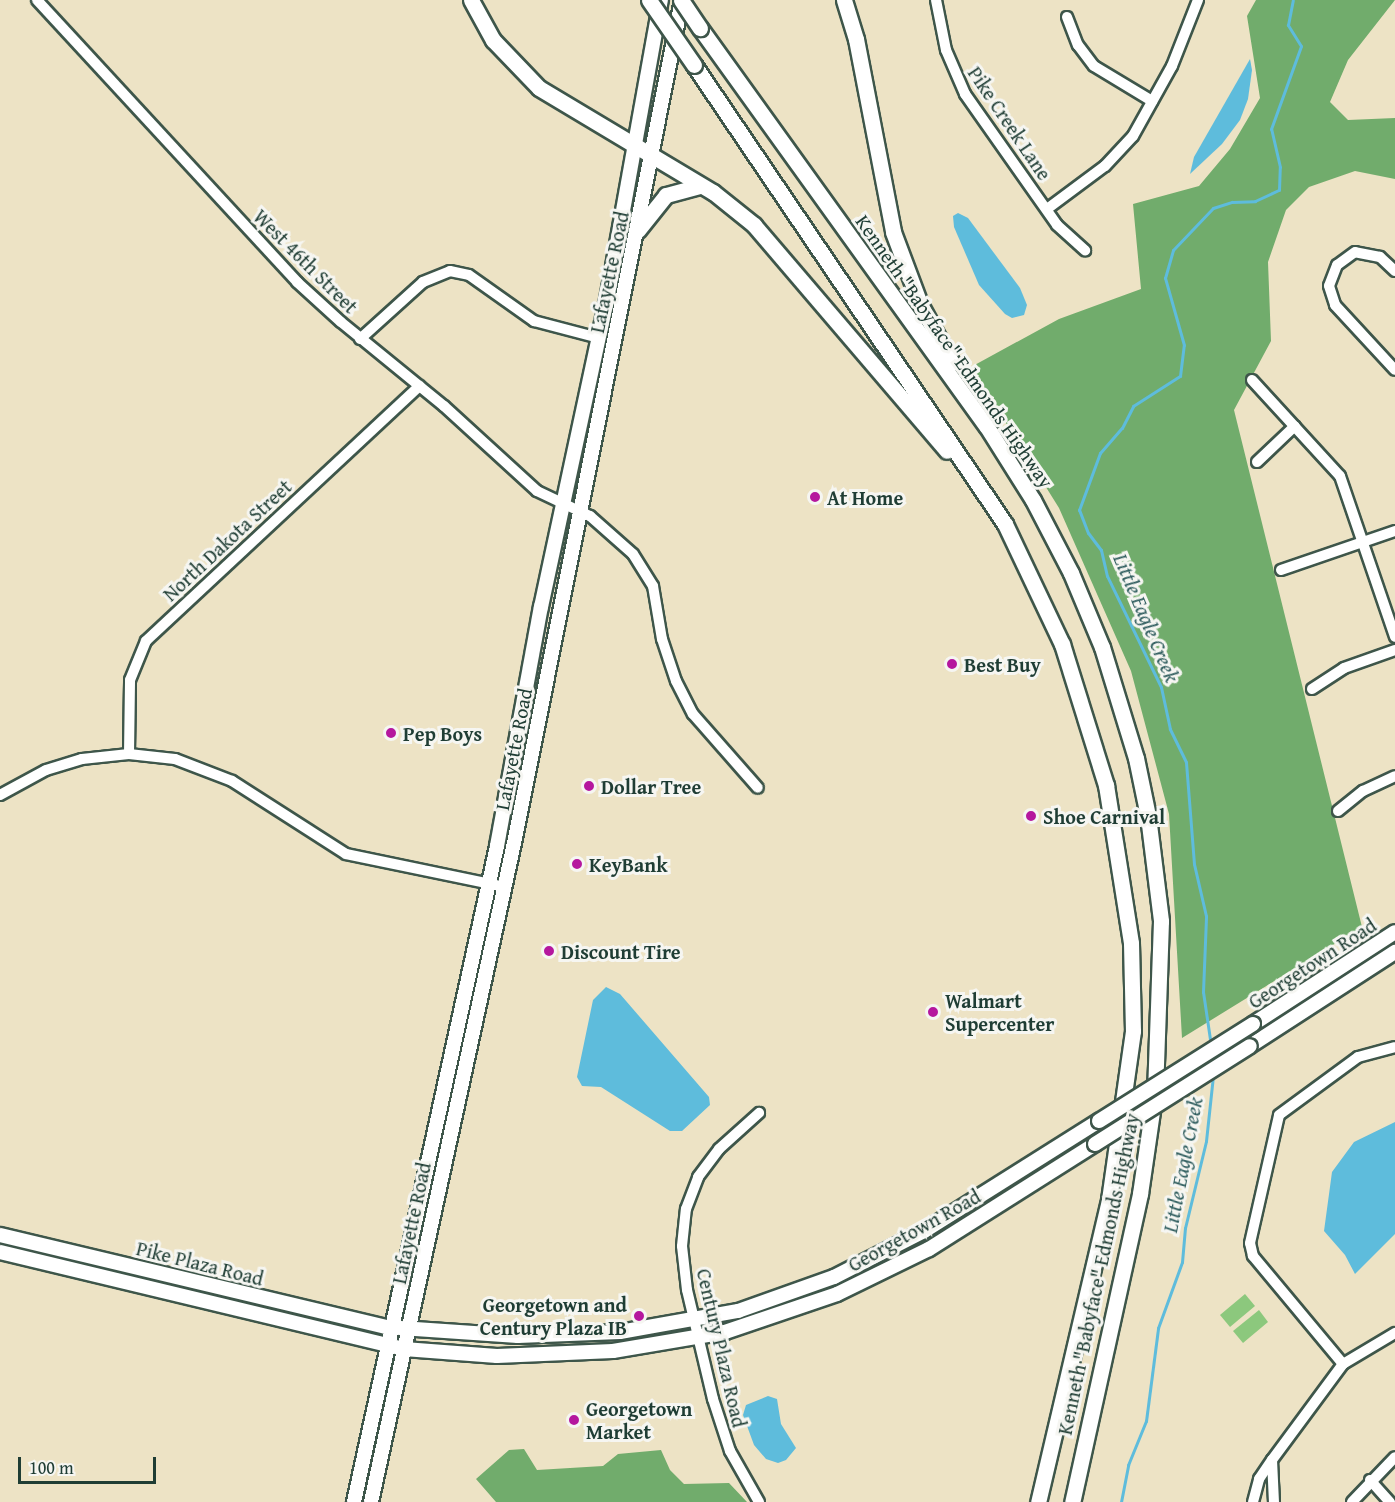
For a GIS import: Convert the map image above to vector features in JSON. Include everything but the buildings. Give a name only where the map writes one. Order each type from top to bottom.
[{"type":"highway","points":[[471,0],[493,40],[524,75],[555,99],[633,143],[728,202],[766,237],[912,406],[996,519],[1043,599]]},
{"type":"highway","name":"Kenneth \"Babyface\" Edmonds Highway","points":[[649,0],[981,484],[1043,599],[1083,701],[1106,785],[1131,943],[1133,1031],[1109,1200],[1038,1502]]},
{"type":"highway","name":"Kenneth \"Babyface\" Edmonds Highway","points":[[682,0],[1005,453],[1066,562],[1114,681],[1146,806],[1161,921],[1155,1091],[1140,1194],[1072,1502]]},
{"type":"highway","points":[[844,0],[856,39],[888,211],[905,268],[941,345],[1005,453]]},
{"type":"highway","points":[[638,230],[666,195],[699,186]]},
{"type":"main road","name":"Lafayette Road","points":[[354,1502],[489,883],[563,505],[599,338],[661,0]]},
{"type":"main road","name":"Lafayette Road","points":[[371,1502],[505,886],[638,230],[682,0]]},
{"type":"main road","name":"Georgetown Road","points":[[392,1328],[578,1336],[694,1321],[787,1295],[864,1263],[924,1231],[1395,932]]},
{"type":"main road","name":"Georgetown Road","points":[[388,1345],[404,1349],[468,1355],[553,1354],[640,1348],[698,1338],[782,1315],[878,1276],[972,1223],[1395,952]]},
{"type":"main road","name":"Pike Plaza Road","points":[[0,1235],[392,1328]]},
{"type":"main road","name":"Pike Plaza Road","points":[[0,1252],[388,1345]]},
{"type":"main road","points":[[97,1275],[100,1259]]},
{"type":"main road","points":[[189,1298],[193,1281]]},
{"type":"street","name":"West 46th Street","points":[[37,0],[297,282],[537,491],[579,512],[612,533],[644,568],[655,592],[662,639],[676,681],[693,714],[758,788]]},
{"type":"street","name":"Pike Creek Lane","points":[[936,0],[944,43],[965,94],[1062,231],[1085,250]]},
{"type":"street","points":[[1047,209],[1118,154],[1152,101],[1180,49],[1198,0]]},
{"type":"street","points":[[1067,17],[1078,45],[1094,66],[1152,101]]},
{"type":"street","points":[[1395,271],[1370,253],[1355,252],[1341,261],[1330,280],[1332,300],[1395,370]]},
{"type":"street","points":[[360,339],[423,282],[450,271],[469,275],[534,321],[599,338]]},
{"type":"street","points":[[1252,380],[1340,476],[1365,543],[1395,637]]},
{"type":"street","name":"North Dakota Street","points":[[129,754],[131,676],[146,641],[419,386]]},
{"type":"street","points":[[1257,462],[1294,426]]},
{"type":"street","points":[[1281,570],[1395,531]]},
{"type":"street","points":[[1312,689],[1344,668],[1395,650]]},
{"type":"street","points":[[0,795],[62,765],[129,754],[175,759],[219,774],[346,854],[505,886]]},
{"type":"street","points":[[1338,811],[1363,790],[1395,776]]},
{"type":"street","points":[[1343,1364],[1253,1256],[1250,1243],[1279,1115],[1358,1057],[1395,1047]]},
{"type":"street","name":"Century Plaza Road","points":[[759,1113],[711,1158],[688,1201],[683,1252],[694,1321],[726,1441],[759,1502]]},
{"type":"street","points":[[1253,1502],[1257,1482],[1343,1364],[1395,1333]]},
{"type":"street","points":[[1352,1502],[1370,1480],[1395,1457]]},
{"type":"street","points":[[1272,1460],[1274,1502]]},
{"type":"street","points":[[1370,1480],[1390,1502]]},
{"type":"green space","points":[[1256,0],[1395,0],[1348,60],[1330,102],[1348,120],[1395,118],[1395,179],[1355,171],[1309,187],[1286,210],[1268,262],[1271,341],[1234,410],[1362,927],[1182,1038],[1169,814],[1131,671],[1059,508],[971,367],[1059,319],[1141,289],[1133,204],[1199,186],[1230,149],[1260,98],[1247,16]]},
{"type":"green space","points":[[1245,1294],[1255,1306],[1230,1327],[1220,1315]]},
{"type":"green space","points":[[1259,1310],[1268,1322],[1243,1343],[1233,1331]]},
{"type":"green space","points":[[524,1449],[537,1470],[603,1466],[618,1454],[661,1450],[670,1470],[684,1484],[729,1483],[747,1502],[496,1502],[476,1479],[509,1450]]},
{"type":"water","points":[[1250,59],[1252,70],[1248,99],[1240,120],[1222,144],[1190,174],[1194,157]]},
{"type":"water","points":[[958,213],[968,218],[1020,288],[1027,305],[1024,315],[1012,318],[1005,314],[979,285],[954,227],[953,216]]},
{"type":"water","points":[[606,987],[620,994],[709,1097],[710,1105],[682,1131],[670,1131],[601,1087],[582,1086],[577,1077],[593,1000]]},
{"type":"water","points":[[1395,1122],[1395,1234],[1355,1274],[1345,1255],[1324,1231],[1332,1172],[1354,1142]]},
{"type":"water","points":[[768,1396],[777,1399],[781,1424],[796,1448],[786,1460],[778,1463],[766,1459],[754,1445],[743,1415],[746,1405]]},
{"type":"waterway","name":"Little Eagle Creek","points":[[1211,1046],[1203,992],[1206,916],[1194,864],[1186,762],[1170,729],[1161,687],[1107,576],[1101,550],[1088,533],[1079,510],[1100,453],[1122,428],[1133,406],[1180,376],[1184,345],[1165,278],[1173,250],[1213,208],[1232,202],[1255,201],[1279,190],[1280,167],[1271,129],[1301,46],[1288,25],[1293,0]]},
{"type":"waterway","name":"Little Eagle Creek","points":[[1121,1502],[1128,1465],[1146,1421],[1158,1328],[1182,1262],[1185,1228],[1206,1141],[1213,1076]]},
{"type":"place","name":"At Home","points":[[815,497]]},
{"type":"place","name":"Best Buy","points":[[952,664]]},
{"type":"place","name":"Pep Boys","points":[[391,733]]},
{"type":"place","name":"Dollar Tree","points":[[589,786]]},
{"type":"place","name":"Shoe Carnival","points":[[1031,816]]},
{"type":"place","name":"KeyBank","points":[[577,864]]},
{"type":"place","name":"Discount Tire","points":[[549,951]]},
{"type":"place","name":"Walmart Supercenter","points":[[933,1012]]},
{"type":"place","name":"Georgetown and Century Plaza IB","points":[[639,1316]]},
{"type":"place","name":"Georgetown Market","points":[[574,1420]]}]
